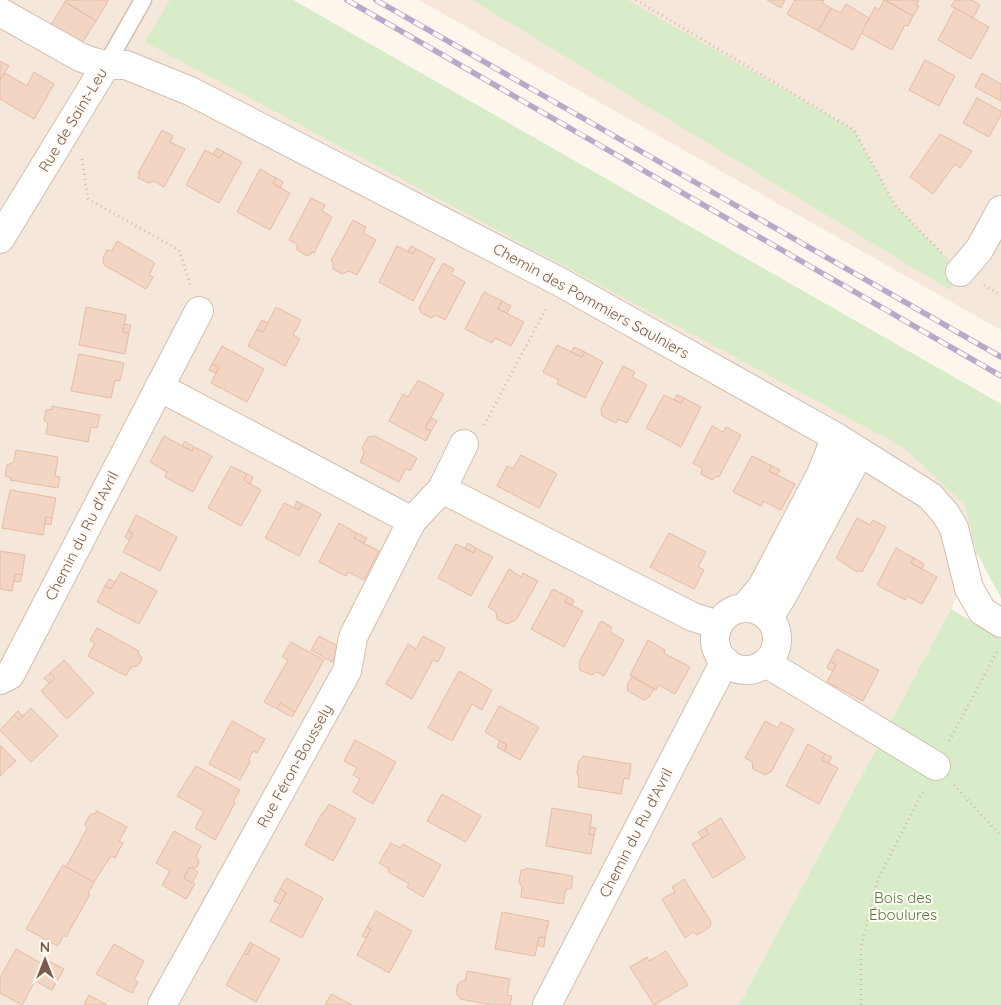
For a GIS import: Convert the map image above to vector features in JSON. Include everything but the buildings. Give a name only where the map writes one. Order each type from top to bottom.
[{"type":"street","name":"Chemin des Pommiers Saulniers","points":[[0,12],[80,57],[106,65],[126,65],[190,91],[560,282],[836,437],[930,496],[954,528],[969,588],[982,611],[1001,623]]},
{"type":"street","name":"Rue de Saint-Leu","points":[[0,239],[106,65]]},
{"type":"street","points":[[960,272],[979,250],[1001,210]]},
{"type":"street","name":"Chemin du Ru d'Avril","points":[[0,680],[10,676],[200,311]]},
{"type":"street","points":[[159,387],[412,521],[442,489],[464,444]]},
{"type":"street","points":[[756,613],[762,587],[821,474],[836,437]]},
{"type":"street","points":[[756,613],[783,595],[860,452]]},
{"type":"street","points":[[442,489],[693,617],[718,625]]},
{"type":"street","name":"Rue Féron-Boussely","points":[[162,1005],[347,671],[353,637],[412,521]]},
{"type":"street","points":[[734,611],[756,613],[774,626],[778,636],[776,646],[773,656],[766,663],[758,668],[741,670],[725,661],[719,654],[716,644],[718,625],[734,611]]},
{"type":"street","name":"Chemin du Ru d'Avril","points":[[547,1005],[725,661]]},
{"type":"street","points":[[766,663],[936,766]]},
{"type":"lane","name":"Rue de Saint-Leu","points":[[106,65],[143,0]]},
{"type":"path","points":[[636,0],[854,130],[895,205],[960,272],[1001,295]]},
{"type":"path","points":[[76,114],[88,199],[179,250],[200,311]]},
{"type":"path","points":[[464,444],[479,434],[560,282]]},
{"type":"path","points":[[861,1005],[861,946],[878,879],[1001,645]]},
{"type":"path","points":[[936,766],[1001,836]]},
{"type":"shaded area","points":[[0,0],[293,0],[1001,404],[1001,503],[951,609],[739,1005],[0,1005]]},
{"type":"shaded area","points":[[419,0],[1001,0],[1001,330]]},
{"type":"green space","points":[[170,0],[293,0],[1001,404],[1001,598],[977,553],[965,505],[903,447],[145,42]]},
{"type":"green space","points":[[472,0],[628,0],[854,130],[895,205],[960,272],[950,290]]},
{"type":"green space","name":"Bois des Éboulures","points":[[951,609],[1001,639],[1001,1005],[739,1005]]},
{"type":"railway","points":[[347,0],[1001,376]]},
{"type":"railway","points":[[376,0],[1001,357]]}]
